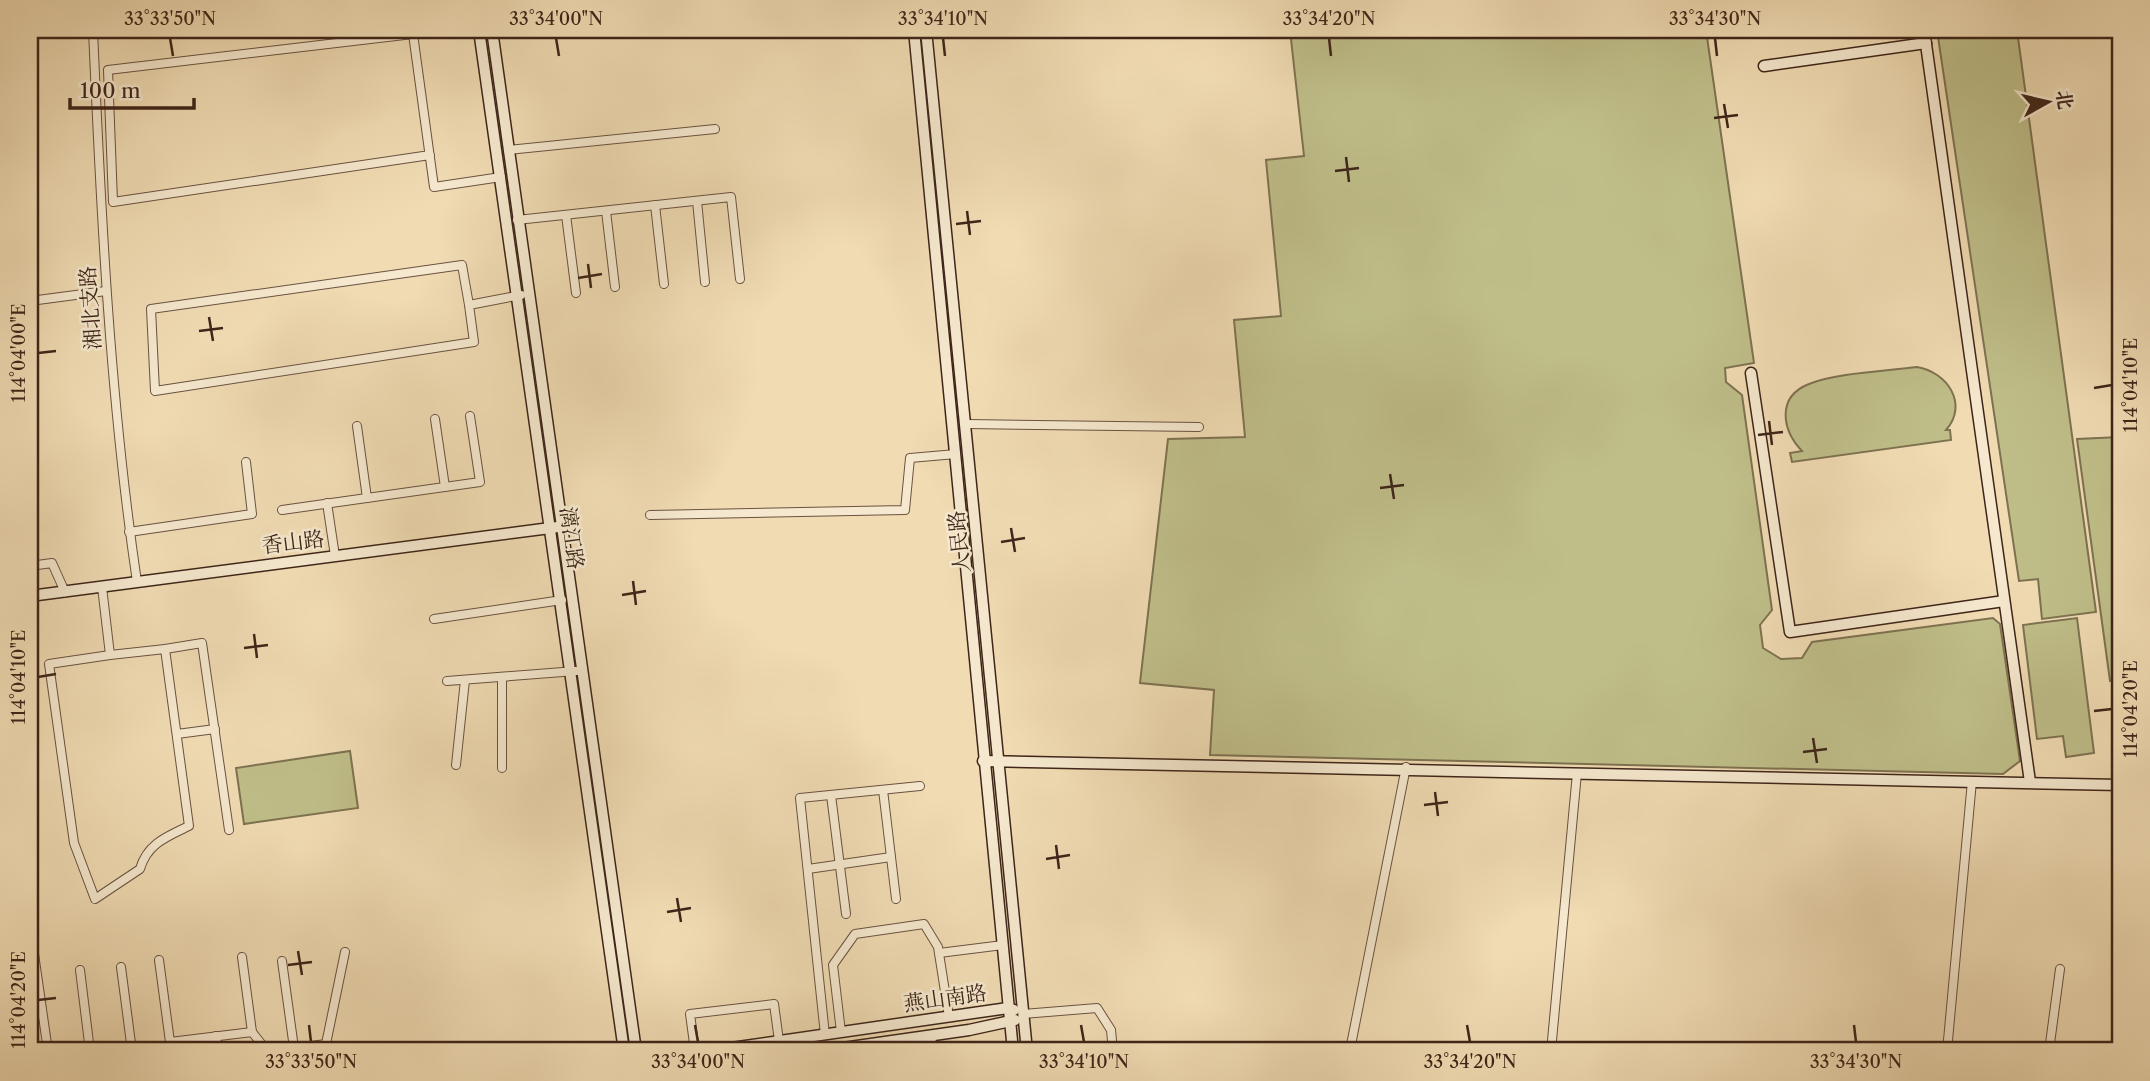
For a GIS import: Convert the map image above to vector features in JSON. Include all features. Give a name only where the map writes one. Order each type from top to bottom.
[{"type":"street","name":"湘北支路","points":[[93,30],[106,291],[120,467],[137,582]]},
{"type":"street","name":"漓江路","points":[[489,30],[517,220],[523,295]]},
{"type":"street","name":"漓江路","points":[[489,30],[501,177],[523,295],[577,671],[636,1051]]},
{"type":"street","name":"人民路","points":[[914,30],[1013,1051]]},
{"type":"street","name":"人民路","points":[[926,30],[1027,1051]]},
{"type":"street","points":[[1924,30],[2030,782]]},
{"type":"street","points":[[430,155],[113,202],[108,70],[413,34],[430,155],[434,187],[501,177]]},
{"type":"street","points":[[1764,66],[1926,43]]},
{"type":"street","points":[[508,150],[715,129]]},
{"type":"street","points":[[517,220],[731,197],[740,279]]},
{"type":"street","points":[[696,201],[705,282]]},
{"type":"street","points":[[655,205],[664,284]]},
{"type":"street","points":[[606,211],[615,287]]},
{"type":"street","points":[[566,215],[576,293]]},
{"type":"street","points":[[462,265],[469,305],[474,342],[155,391],[151,309],[462,265]]},
{"type":"street","points":[[30,301],[106,291]]},
{"type":"street","points":[[469,305],[523,295]]},
{"type":"street","points":[[1751,373],[1790,632],[2004,601]]},
{"type":"street","points":[[282,510],[480,482],[470,416]]},
{"type":"street","points":[[435,419],[445,487]]},
{"type":"street","points":[[967,424],[1199,427]]},
{"type":"street","points":[[357,426],[367,498]]},
{"type":"street","points":[[650,515],[905,510],[911,458],[956,454]]},
{"type":"street","points":[[129,532],[252,514],[246,462]]},
{"type":"street","points":[[327,503],[335,556]]},
{"type":"street","name":"漓江路","points":[[556,527],[562,600],[577,671],[624,1051]]},
{"type":"street","name":"香山路","points":[[30,596],[556,527]]},
{"type":"street","points":[[30,566],[52,563],[65,592]]},
{"type":"street","points":[[102,587],[110,655]]},
{"type":"street","points":[[434,619],[562,600]]},
{"type":"street","points":[[165,649],[189,826],[160,840],[144,854],[140,869],[95,899],[74,843],[49,664],[202,643],[229,830]]},
{"type":"street","points":[[447,681],[577,671]]},
{"type":"street","points":[[502,678],[502,768]]},
{"type":"street","points":[[456,765],[465,680]]},
{"type":"street","points":[[177,734],[215,729]]},
{"type":"street","points":[[983,761],[1406,767],[2120,785]]},
{"type":"street","points":[[1350,1050],[1406,767]]},
{"type":"street","points":[[1551,1051],[1577,773]]},
{"type":"street","points":[[1947,1051],[1972,781]]},
{"type":"street","points":[[825,1035],[800,798],[920,786]]},
{"type":"street","points":[[883,790],[896,899]]},
{"type":"street","points":[[831,795],[846,914]]},
{"type":"street","points":[[808,869],[891,857]]},
{"type":"street","points":[[841,1032],[833,965],[855,934],[924,924],[939,953],[949,1017]]},
{"type":"street","points":[[30,926],[48,1051]]},
{"type":"street","points":[[939,953],[1003,945]]},
{"type":"street","points":[[273,1051],[326,1044],[345,952]]},
{"type":"street","points":[[242,957],[252,1032],[267,1051]]},
{"type":"street","points":[[159,960],[169,1047],[216,1036],[252,1032]]},
{"type":"street","points":[[282,961],[294,1048]]},
{"type":"street","points":[[121,967],[132,1051]]},
{"type":"street","points":[[2049,1051],[2060,969]]},
{"type":"street","points":[[79,970],[90,1051]]},
{"type":"street","points":[[695,1051],[690,1014],[774,1004],[786,1044]]},
{"type":"street","name":"燕山南路","points":[[710,1051],[786,1044],[841,1032],[1009,1008],[1023,1014]]},
{"type":"street","points":[[1023,1014],[1097,1008],[1111,1030],[1113,1051]]},
{"type":"street","name":"燕山南路","points":[[822,1051],[1010,1023],[1023,1014]]},
{"type":"street","points":[[216,1036],[218,1051]]},
{"type":"street","points":[[931,1036],[933,1051]]},
{"type":"shaded area","points":[[1290,30],[1706,30],[1754,363],[1725,368],[1726,382],[1742,395],[1772,610],[1760,625],[1763,648],[1781,659],[1802,658],[1812,642],[1993,618],[2000,624],[2020,761],[2003,774],[1210,755],[1214,690],[1140,683],[1168,439],[1245,437],[1234,320],[1281,316],[1266,160],[1304,156]]},
{"type":"shaded area","points":[[1937,30],[2017,30],[2096,612],[2042,619],[2038,579],[2019,581]]},
{"type":"shaded area","points":[[1917,367],[1937,375],[1951,391],[1955,410],[1953,420],[1946,430],[1950,430],[1951,440],[1792,462],[1790,453],[1802,451],[1790,434],[1786,414],[1791,397],[1798,390],[1833,377]]},
{"type":"shaded area","points":[[2120,437],[2120,680],[2110,681],[2077,439]]},
{"type":"shaded area","points":[[2077,618],[2094,753],[2066,757],[2063,736],[2037,739],[2023,625]]},
{"type":"shaded area","points":[[350,751],[358,808],[244,824],[236,768]]}]
